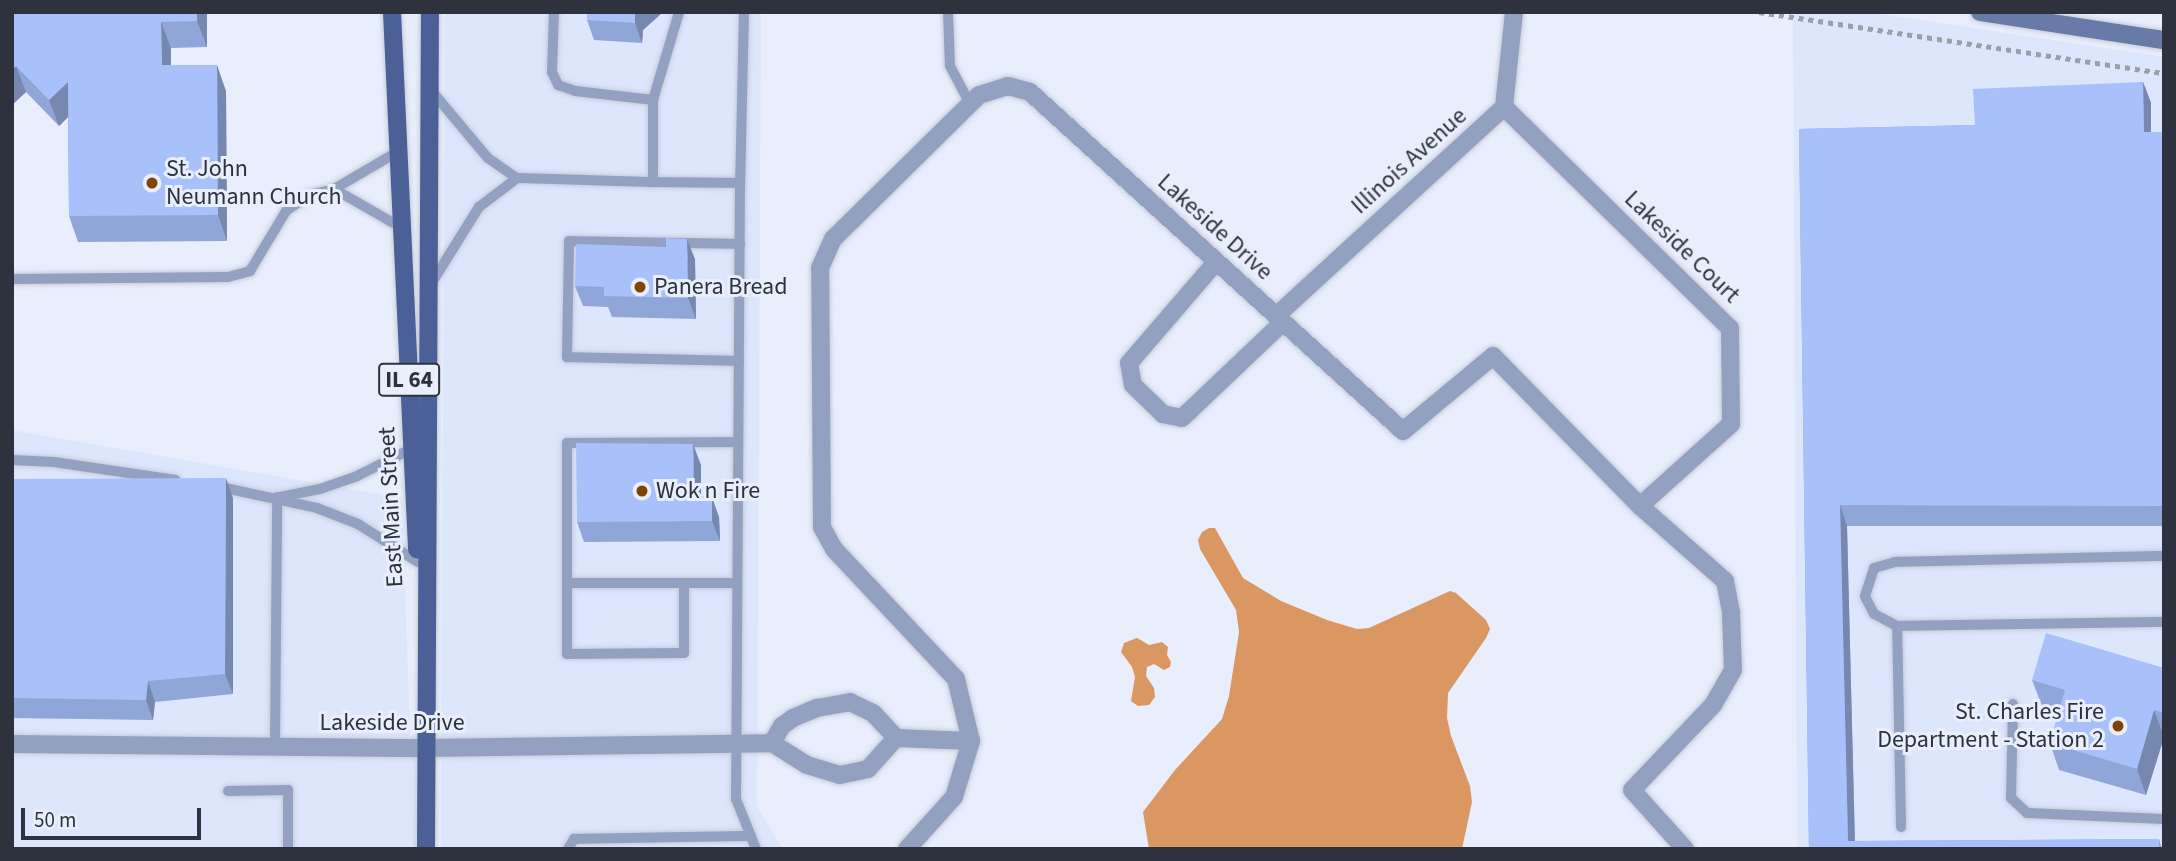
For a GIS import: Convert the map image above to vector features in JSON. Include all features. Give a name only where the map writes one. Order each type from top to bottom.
[{"type":"main road","name":"East Main Street","points":[[392,12],[426,748]]},
{"type":"main road","name":"East Main Street","points":[[426,849],[431,284],[430,12]]},
{"type":"main road","points":[[1980,12],[2164,40]]},
{"type":"street","name":"Illinois Avenue","points":[[1216,262],[1129,363],[1133,385],[1163,414],[1182,418],[1279,319],[1504,107],[1514,12]]},
{"type":"street","name":"Lakeside Drive","points":[[971,741],[956,679],[834,549],[822,527],[820,268],[833,239],[979,95],[1008,86],[1030,92],[1403,431],[1493,356],[1640,506],[1725,581],[1731,613],[1733,670],[1713,705],[1632,790],[1685,849]]},
{"type":"street","name":"Lakeside Court","points":[[1504,107],[1730,328],[1731,424],[1640,506]]},
{"type":"street","points":[[896,738],[868,769],[840,775],[807,765],[772,743],[782,726],[793,718],[817,708],[850,702],[873,713],[896,738],[971,741],[954,797],[907,849]]},
{"type":"street","name":"Lakeside Drive","points":[[12,744],[426,748],[772,743]]},
{"type":"lane","points":[[554,12],[552,72],[558,85],[575,91],[653,100]]},
{"type":"lane","points":[[653,182],[653,100],[678,12]]},
{"type":"lane","points":[[744,12],[740,183],[736,799],[756,849]]},
{"type":"lane","points":[[948,12],[950,66],[970,104]]},
{"type":"lane","points":[[430,89],[472,142],[488,158],[517,178],[740,183]]},
{"type":"lane","points":[[12,279],[228,276],[250,271],[286,211],[309,195],[334,189],[399,151]]},
{"type":"lane","points":[[431,284],[479,207],[517,178]]},
{"type":"lane","points":[[334,189],[402,228]]},
{"type":"lane","points":[[739,361],[567,358],[569,241],[740,244]]},
{"type":"lane","points":[[684,583],[684,653],[567,654],[567,443],[738,442]]},
{"type":"lane","points":[[277,498],[320,489],[357,476],[413,448]]},
{"type":"lane","points":[[12,460],[54,462],[189,482]]},
{"type":"lane","points":[[203,484],[277,498],[358,524],[418,562]]},
{"type":"lane","points":[[275,747],[277,498]]},
{"type":"lane","points":[[2164,556],[1895,562],[1874,568],[1865,596],[1874,614],[1897,625],[2164,622]]},
{"type":"lane","points":[[567,583],[737,583]]},
{"type":"lane","points":[[1897,625],[1901,827]]},
{"type":"lane","points":[[2013,704],[2011,798],[2026,813],[2164,819]]},
{"type":"lane","points":[[228,791],[288,790],[288,849]]},
{"type":"lane","points":[[568,849],[575,839],[751,836]]},
{"type":"path","points":[[1759,12],[2164,73]]},
{"type":"shaded area","points":[[445,12],[761,12],[757,807],[783,849],[441,849]]},
{"type":"shaded area","points":[[1793,12],[1868,12],[2164,57],[2164,849],[1797,849]]},
{"type":"shaded area","points":[[12,430],[402,498],[410,736],[12,742]]},
{"type":"shaded area","points":[[1215,528],[1243,578],[1281,601],[1327,620],[1357,629],[1369,628],[1450,591],[1456,593],[1486,620],[1490,629],[1486,638],[1448,693],[1447,718],[1470,786],[1472,802],[1462,849],[1149,849],[1143,812],[1175,770],[1222,719],[1229,696],[1239,632],[1236,610],[1200,549],[1198,540],[1202,532]]},
{"type":"shaded area","points":[[1137,638],[1149,645],[1162,642],[1168,647],[1167,655],[1171,662],[1170,667],[1164,670],[1154,664],[1147,667],[1146,676],[1154,688],[1155,697],[1149,705],[1138,706],[1131,701],[1135,677],[1132,667],[1121,652],[1124,643]]},
{"type":"shaded area","points":[[12,755],[416,758],[416,849],[12,849]]},
{"type":"building","name":"St. John Neumann Church","points":[[12,12],[197,12],[197,21],[161,22],[162,65],[217,65],[218,215],[69,216],[68,82],[49,100],[16,66],[12,70]]},
{"type":"building","points":[[587,12],[635,12],[635,23],[587,20]]},
{"type":"building","points":[[2143,82],[2144,132],[2164,132],[2164,506],[1840,505],[1848,841],[2159,839],[2159,849],[1809,849],[1799,129],[1975,125],[1973,89]]},
{"type":"building","points":[[666,238],[687,239],[688,298],[604,296],[604,287],[575,286],[576,244],[666,247]]},
{"type":"building","name":"Wok n Fire","points":[[576,443],[693,444],[694,496],[712,497],[712,521],[577,522]]},
{"type":"building","points":[[226,478],[225,674],[148,681],[146,700],[12,698],[12,479]]},
{"type":"building","name":"St. Charles Fire Department - Station 2","points":[[2046,633],[2164,668],[2164,713],[2154,710],[2137,769],[2050,743],[2065,690],[2032,680]]},
{"type":"place","name":"St. John Neumann Church","points":[[152,183]]},
{"type":"place","name":"Panera Bread","points":[[640,287]]},
{"type":"place","name":"Wok n Fire","points":[[642,491]]},
{"type":"place","name":"St. Charles Fire Department - Station 2","points":[[2118,726]]}]
